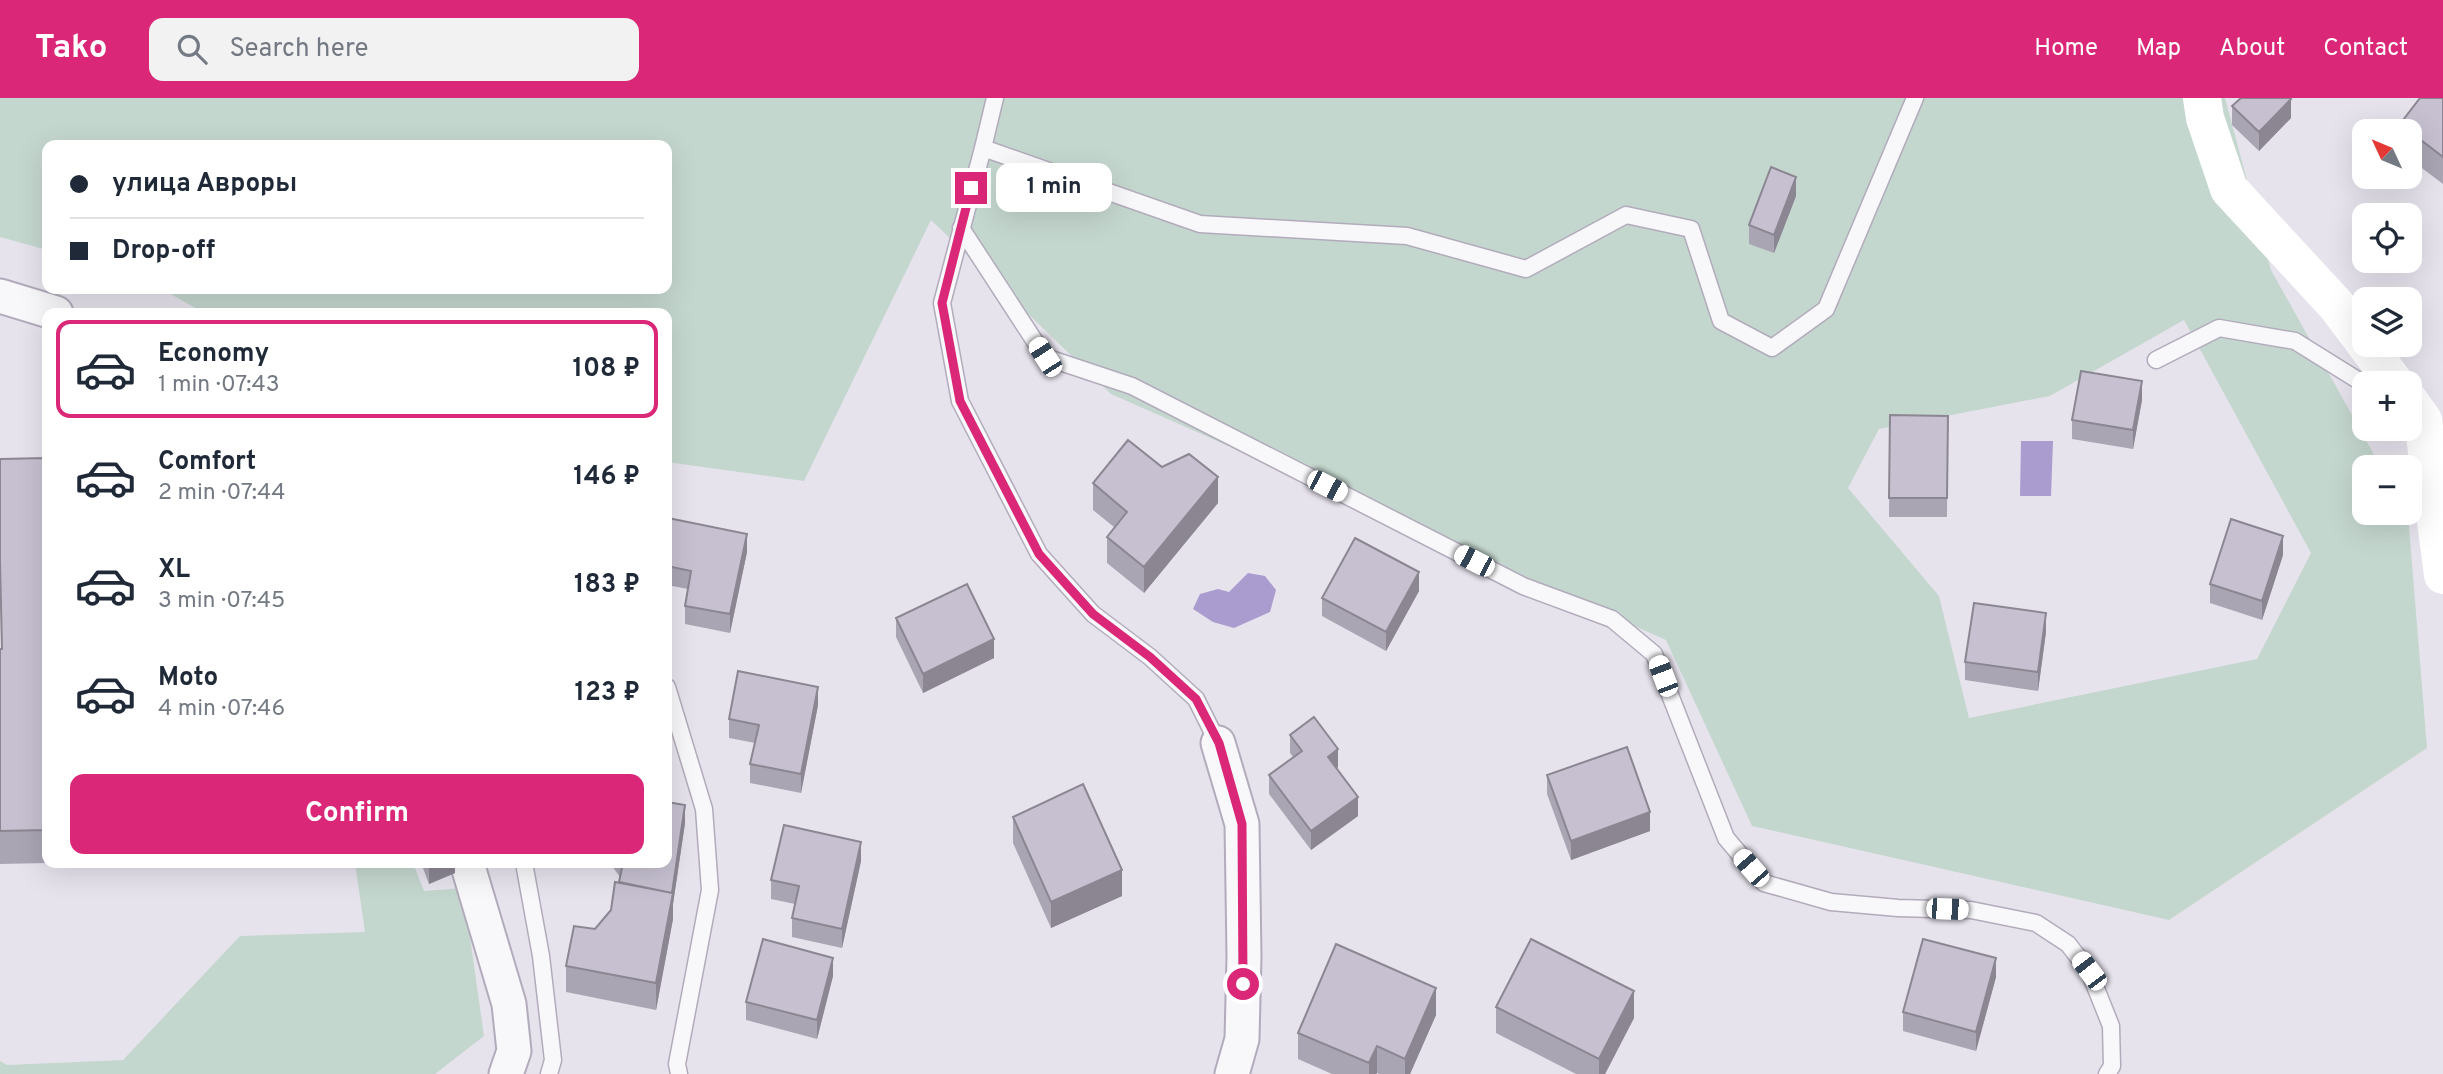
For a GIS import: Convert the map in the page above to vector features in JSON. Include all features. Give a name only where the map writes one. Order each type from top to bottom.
[{"type":"main road","points":[[2202,98],[2205,118],[2229,189],[2336,305],[2352,327]]},
{"type":"main road","points":[[2375,357],[2386,371]]},
{"type":"main road","points":[[2419,441],[2443,575]]},
{"type":"street","points":[[0,296],[42,309]]},
{"type":"street","points":[[1219,743],[1242,824],[1242,1039],[1233,1074]]},
{"type":"street","points":[[468,868],[509,1004],[514,1051],[506,1074]]},
{"type":"lane","points":[[995,98],[942,303],[960,401],[1039,554],[1093,614],[1150,657],[1196,699],[1219,743]]},
{"type":"lane","points":[[983,148],[1199,224],[1408,236],[1526,269],[1626,215],[1690,229],[1721,321],[1772,348],[1826,309],[1915,98]]},
{"type":"lane","points":[[961,229],[1045,357],[1132,386],[1523,586],[1612,619],[1654,654],[1726,838],[1764,883],[1831,902],[1898,908],[1971,910],[2036,923],[2068,944],[2089,971],[2111,1026],[2112,1066],[2108,1074]]},
{"type":"lane","points":[[2156,359],[2219,328],[2295,341],[2352,377]]},
{"type":"lane","points":[[672,703],[704,808],[710,890],[677,1064],[679,1074]]},
{"type":"lane","points":[[525,868],[541,956],[553,1060],[549,1074]]},
{"type":"green space","points":[[0,98],[2225,98],[2271,270],[2352,415],[2352,441],[2366,441],[2374,455],[2352,455],[2352,525],[2409,525],[2427,748],[2169,920],[1752,826],[1666,640],[1111,394],[931,220],[804,481],[672,463],[672,308],[195,308],[171,294],[672,294],[672,140],[42,140],[42,249],[0,237]],"holes":[[[2184,320],[2311,553],[2257,659],[1969,718],[1939,596],[1848,488],[1879,429],[2050,396]]]},
{"type":"green space","points":[[356,868],[415,868],[424,891],[463,888],[484,1036],[435,1074],[0,1074],[0,1061],[7,1065],[123,1060],[240,936],[365,932]]},
{"type":"shaded area","points":[[2021,441],[2053,441],[2051,496],[2020,496]]},
{"type":"shaded area","points":[[1248,573],[1265,576],[1276,590],[1270,612],[1234,628],[1213,622],[1193,609],[1200,594],[1218,589],[1229,592]]},
{"type":"building","points":[[2241,98],[2291,99],[2259,132],[2232,106]]},
{"type":"building","points":[[2420,98],[2443,98],[2443,157],[2422,141],[2422,119],[2404,119]]},
{"type":"building","points":[[1771,167],[1796,177],[1774,235],[1749,225]]},
{"type":"building","points":[[2081,371],[2142,381],[2133,430],[2072,420]]},
{"type":"building","points":[[1890,415],[1948,416],[1947,498],[1889,498]]},
{"type":"building","points":[[1128,440],[1162,467],[1189,454],[1218,477],[1144,567],[1107,537],[1127,512],[1093,483]]},
{"type":"building","points":[[42,458],[42,830],[0,831],[0,459]]},
{"type":"building","points":[[672,519],[747,534],[730,614],[685,606],[691,571],[672,567]]},
{"type":"building","points":[[2231,519],[2283,536],[2262,601],[2210,584]]},
{"type":"building","points":[[1355,538],[1419,572],[1386,632],[1322,598]]},
{"type":"building","points":[[967,584],[994,639],[923,674],[896,618]]},
{"type":"building","points":[[1974,603],[2046,613],[2038,672],[1965,662]]},
{"type":"building","points":[[738,671],[818,687],[801,774],[750,764],[759,725],[729,719]]},
{"type":"building","points":[[1314,717],[1338,749],[1328,757],[1358,797],[1311,831],[1269,775],[1302,751],[1290,735]]},
{"type":"building","points":[[1627,747],[1650,812],[1571,841],[1547,775]]},
{"type":"building","points":[[1083,784],[1122,870],[1051,902],[1013,817]]},
{"type":"building","points":[[672,803],[685,805],[672,893],[619,882],[622,868],[672,868]]},
{"type":"building","points":[[784,825],[861,842],[842,929],[792,918],[799,886],[771,880]]},
{"type":"building","points":[[615,882],[673,893],[656,983],[566,966],[574,926],[595,929],[611,910]]},
{"type":"building","points":[[763,939],[833,958],[817,1020],[746,1002]]},
{"type":"building","points":[[1531,939],[1634,991],[1599,1059],[1496,1007]]},
{"type":"building","points":[[1923,939],[1996,958],[1976,1032],[1903,1012]]},
{"type":"building","points":[[1336,944],[1436,988],[1405,1059],[1377,1046],[1369,1063],[1298,1033]]},
{"type":"route","points":[[971,188],[942,303],[960,401],[1039,554],[1093,614],[1150,657],[1196,699],[1219,743],[1242,824],[1243,984]]}]
